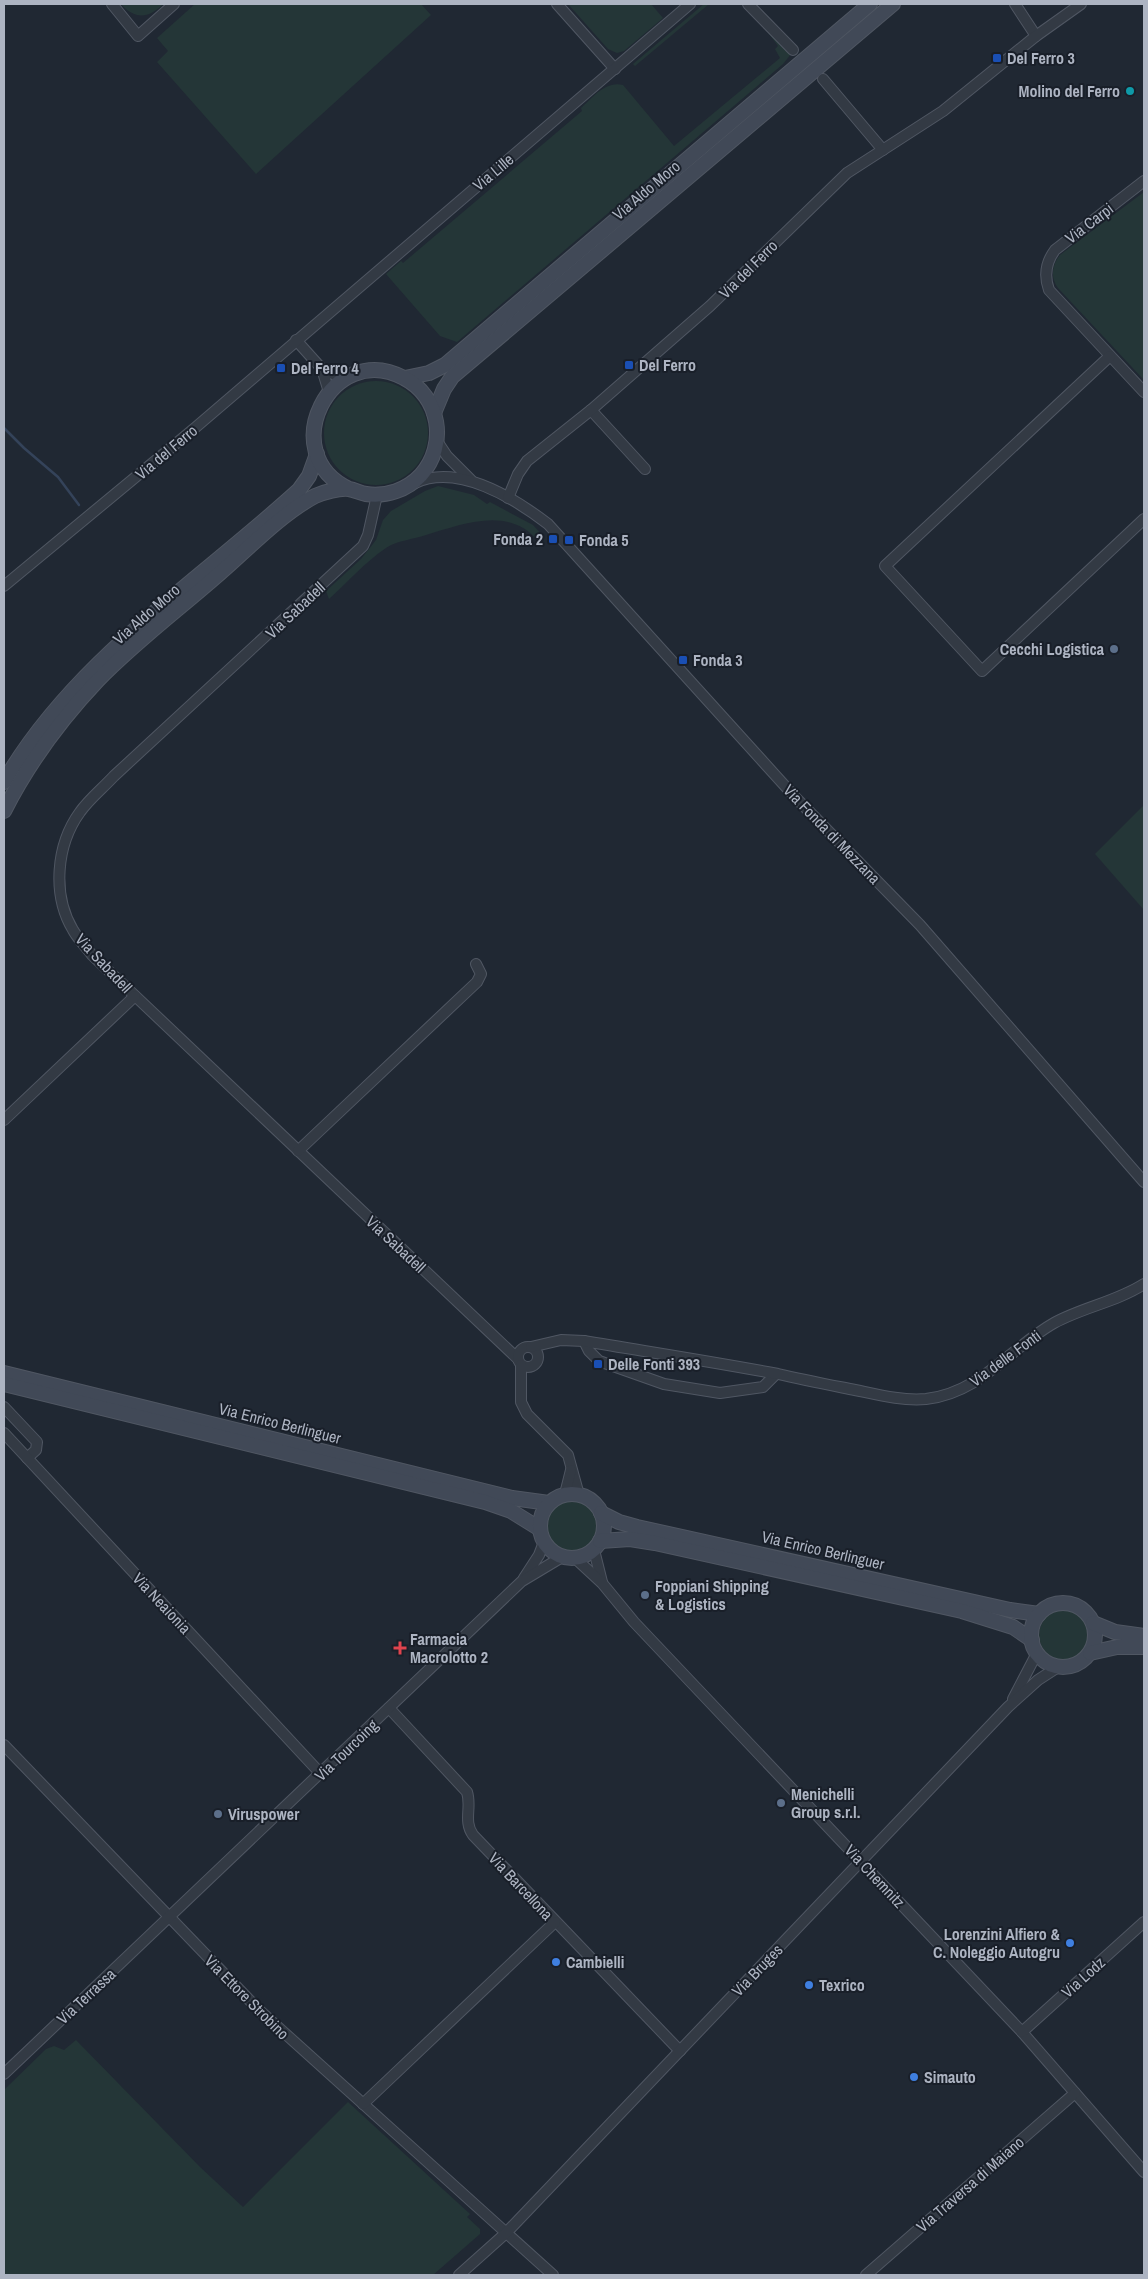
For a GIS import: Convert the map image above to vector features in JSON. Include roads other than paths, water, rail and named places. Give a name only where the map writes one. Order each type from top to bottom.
[{"type":"main road","name":"Via Aldo Moro","points":[[405,378],[429,373],[445,365],[870,4]]},
{"type":"main road","name":"Via Aldo Moro","points":[[434,412],[444,389],[452,377],[893,4]]},
{"type":"main road","name":"Via Aldo Moro","points":[[360,372],[388,372],[405,378],[420,390],[434,412],[437,441],[434,454],[427,467],[407,486],[390,493],[378,495],[365,494],[349,489],[333,479],[317,454],[314,432],[315,419],[320,406],[329,392],[344,379],[360,372]]},
{"type":"main road","name":"Via Aldo Moro","points":[[4,782],[28,744],[53,711],[90,672],[159,609],[299,490],[309,476],[317,454]]},
{"type":"main road","name":"Via Aldo Moro","points":[[4,811],[20,779],[64,719],[98,680],[140,641],[299,507],[320,494],[349,489]]},
{"type":"main road","name":"Via Enrico Berlinguer","points":[[4,1373],[512,1498],[549,1503]]},
{"type":"main road","name":"Via Enrico Berlinguer","points":[[4,1384],[485,1502],[511,1511],[540,1529]]},
{"type":"main road","name":"Via Enrico Berlinguer","points":[[572,1495],[592,1501],[601,1513],[619,1522],[637,1527],[1010,1610],[1039,1614]]},
{"type":"main road","points":[[568,1557],[554,1553],[544,1542],[540,1529],[542,1515],[549,1503],[572,1495]]},
{"type":"main road","points":[[597,1546],[604,1527],[601,1513]]},
{"type":"main road","name":"Via Enrico Berlinguer","points":[[568,1557],[585,1556],[597,1546],[630,1539],[655,1543],[962,1611],[1013,1628],[1032,1640]]},
{"type":"main road","points":[[1056,1604],[1071,1604],[1084,1611],[1093,1623],[1095,1641],[1090,1652],[1078,1664],[1058,1667],[1045,1662],[1037,1653],[1032,1640],[1033,1625],[1039,1614],[1056,1604]]},
{"type":"main road","points":[[1093,1623],[1115,1632],[1144,1636]]},
{"type":"main road","points":[[1090,1652],[1117,1647],[1144,1647]]},
{"type":"street","points":[[112,4],[138,36],[174,4]]},
{"type":"street","points":[[557,4],[615,69]]},
{"type":"street","name":"Via Lille","points":[[296,340],[690,4]]},
{"type":"street","points":[[748,4],[793,50]]},
{"type":"street","points":[[1015,4],[1036,36]]},
{"type":"street","name":"Via del Ferro","points":[[508,498],[518,474],[527,461],[591,410],[716,301],[847,173],[943,111],[1036,36],[1082,4]]},
{"type":"street","points":[[822,79],[883,150]]},
{"type":"street","name":"Via Carpi","points":[[1110,356],[1049,290],[1046,273],[1050,257],[1055,250],[1144,181]]},
{"type":"street","points":[[296,340],[322,370],[329,392]]},
{"type":"street","name":"Via del Ferro","points":[[4,586],[196,427],[296,340]]},
{"type":"street","points":[[1144,392],[1110,356],[885,566],[982,671],[1144,519]]},
{"type":"street","points":[[322,370],[344,379]]},
{"type":"street","points":[[591,410],[645,469]]},
{"type":"street","points":[[437,441],[447,456],[474,482]]},
{"type":"street","points":[[407,486],[426,478],[445,476],[474,482],[508,498]]},
{"type":"street","name":"Via Sabadell","points":[[378,495],[368,535],[363,546],[114,776],[80,812],[68,833],[61,857],[59,881],[62,902],[73,929],[92,955],[523,1364]]},
{"type":"street","name":"Via Fonda di Mezzana","points":[[508,498],[531,510],[548,524],[796,797],[920,925],[1143,1179]]},
{"type":"street","points":[[298,1151],[477,982],[480,974],[476,964]]},
{"type":"street","points":[[4,1120],[135,996]]},
{"type":"street","name":"Via delle Fonti","points":[[530,1350],[569,1339],[776,1374],[897,1399],[927,1399],[955,1391],[980,1379],[1006,1360],[1031,1337],[1089,1306],[1128,1294],[1142,1286],[1144,1276]]},
{"type":"street","points":[[584,1341],[592,1355],[599,1361],[664,1384],[720,1393],[763,1387],[776,1374]]},
{"type":"street","points":[[503,1344],[530,1350]]},
{"type":"street","points":[[530,1350],[518,1352],[523,1364],[521,1402],[524,1410],[565,1452],[572,1469],[572,1495]]},
{"type":"street","points":[[523,1364],[536,1362],[530,1350]]},
{"type":"street","points":[[4,1407],[36,1442],[36,1450],[27,1458]]},
{"type":"street","name":"Via Neaionia","points":[[4,1433],[321,1774]]},
{"type":"street","name":"Via Tourcoing","points":[[169,1918],[522,1581],[539,1555],[544,1542]]},
{"type":"street","name":"Via Chemnitz","points":[[597,1546],[602,1583]]},
{"type":"street","name":"Via Tourcoing","points":[[522,1581],[568,1557]]},
{"type":"street","name":"Via Chemnitz","points":[[568,1557],[602,1583],[634,1622],[1022,2032],[1144,2172]]},
{"type":"street","name":"Via Bruges","points":[[1008,1707],[1037,1653]]},
{"type":"street","name":"Via Bruges","points":[[459,2275],[506,2233],[1008,1707],[1038,1680],[1058,1667]]},
{"type":"street","name":"Via Barcellona","points":[[389,1708],[464,1787],[469,1797],[467,1817],[470,1830],[555,1922],[680,2051]]},
{"type":"street","name":"Via Ettore Strobino","points":[[4,1745],[259,2010],[553,2275]]},
{"type":"street","name":"Via Terrassa","points":[[4,2074],[169,1918]]},
{"type":"street","points":[[363,2104],[555,1922]]},
{"type":"street","name":"Via Lodz","points":[[1022,2032],[1144,1922]]},
{"type":"street","name":"Via Traversa di Maiano","points":[[866,2275],[1075,2093]]},
{"type":"waterway","points":[[4,428],[58,477],[79,505]]},
{"type":"place","name":"Del Ferro 3","points":[[997,58]]},
{"type":"place","name":"Molino del Ferro","points":[[1130,91]]},
{"type":"place","name":"Del Ferro","points":[[629,365]]},
{"type":"place","name":"Del Ferro 4","points":[[281,368]]},
{"type":"place","name":"Fonda 2","points":[[553,539]]},
{"type":"place","name":"Fonda 5","points":[[569,540]]},
{"type":"place","name":"Cecchi Logistica","points":[[1114,649]]},
{"type":"place","name":"Fonda 3","points":[[683,660]]},
{"type":"place","name":"Delle Fonti 393","points":[[598,1364]]},
{"type":"place","name":"Foppiani Shipping & Logistics","points":[[645,1595]]},
{"type":"place","name":"Farmacia Macrolotto 2","points":[[400,1648]]},
{"type":"place","name":"Menichelli Group s.r.l.","points":[[781,1803]]},
{"type":"place","name":"Viruspower","points":[[218,1814]]},
{"type":"place","name":"Lorenzini Alfiero & C. Noleggio Autogru","points":[[1070,1943]]},
{"type":"place","name":"Cambielli","points":[[556,1962]]},
{"type":"place","name":"Texrico","points":[[809,1985]]},
{"type":"place","name":"Simauto","points":[[914,2077]]}]
